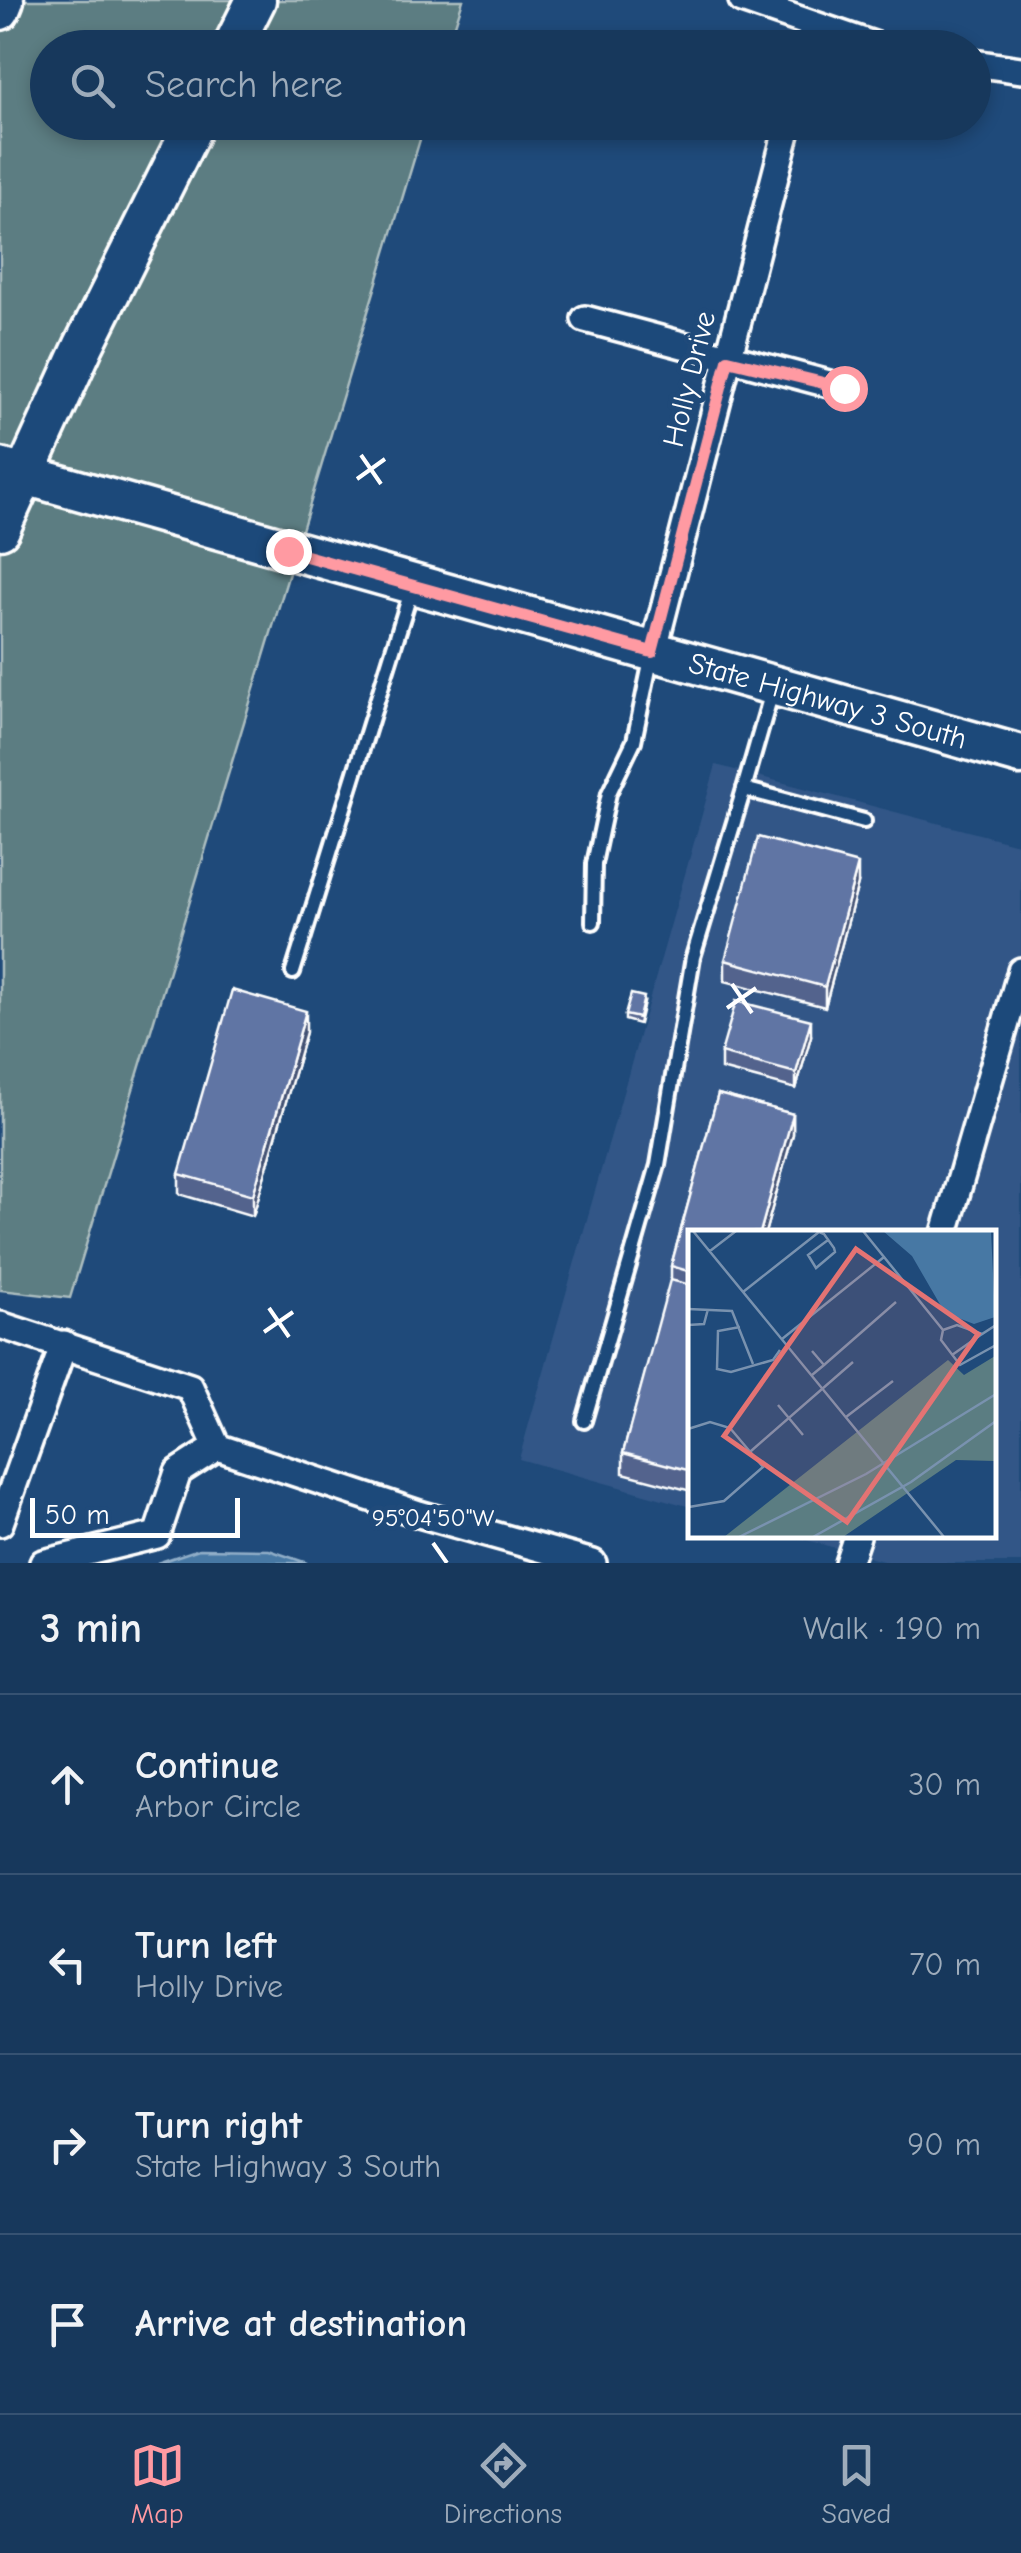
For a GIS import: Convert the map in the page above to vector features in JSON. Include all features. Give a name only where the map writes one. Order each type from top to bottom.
[{"type":"main road","points":[[0,10],[4,0]]},
{"type":"main road","points":[[241,30],[256,0]]},
{"type":"main road","points":[[0,530],[12,472],[186,140]]},
{"type":"main road","name":"State Highway 3 South","points":[[12,472],[1021,755]]},
{"type":"street","points":[[742,0],[800,30]]},
{"type":"street","points":[[991,66],[1021,70]]},
{"type":"street","name":"Holly Drive","points":[[652,652],[784,140]]},
{"type":"street","points":[[585,319],[844,388]]},
{"type":"street","points":[[946,1230],[1021,971]]},
{"type":"street","points":[[0,1325],[190,1387],[216,1448],[419,1514],[593,1563]]},
{"type":"street","points":[[0,1523],[64,1344]]},
{"type":"street","points":[[43,1563],[157,1535],[178,1472],[216,1448]]},
{"type":"street","points":[[848,1563],[856,1538]]},
{"type":"lane","points":[[293,972],[413,586]]},
{"type":"lane","points":[[593,922],[594,864],[609,793],[634,741],[652,652]]},
{"type":"lane","points":[[584,1420],[658,1166],[694,957],[773,686]]},
{"type":"lane","points":[[744,788],[864,821]]},
{"type":"shaded area","points":[[716,765],[1021,845],[1021,1563],[890,1563],[799,1538],[996,1538],[996,1230],[688,1230],[688,1506],[519,1459]]},
{"type":"shaded area","points":[[199,1549],[269,1550],[307,1563],[157,1563]]},
{"type":"green space","points":[[0,0],[463,0],[453,30],[30,30],[30,140],[420,140],[70,1298],[0,1290]]},
{"type":"building","points":[[758,837],[858,864],[825,987],[725,960]]},
{"type":"building","points":[[232,990],[306,1011],[253,1195],[179,1174]]},
{"type":"building","points":[[631,994],[644,997],[639,1018],[625,1015]]},
{"type":"building","points":[[736,1001],[811,1020],[796,1073],[721,1053]]},
{"type":"building","points":[[718,1094],[793,1114],[761,1230],[688,1230],[688,1271],[671,1266]]},
{"type":"building","points":[[670,1280],[688,1284],[688,1470],[623,1453]]},
{"type":"route","points":[[288,551],[652,652],[728,360],[844,388]]}]
